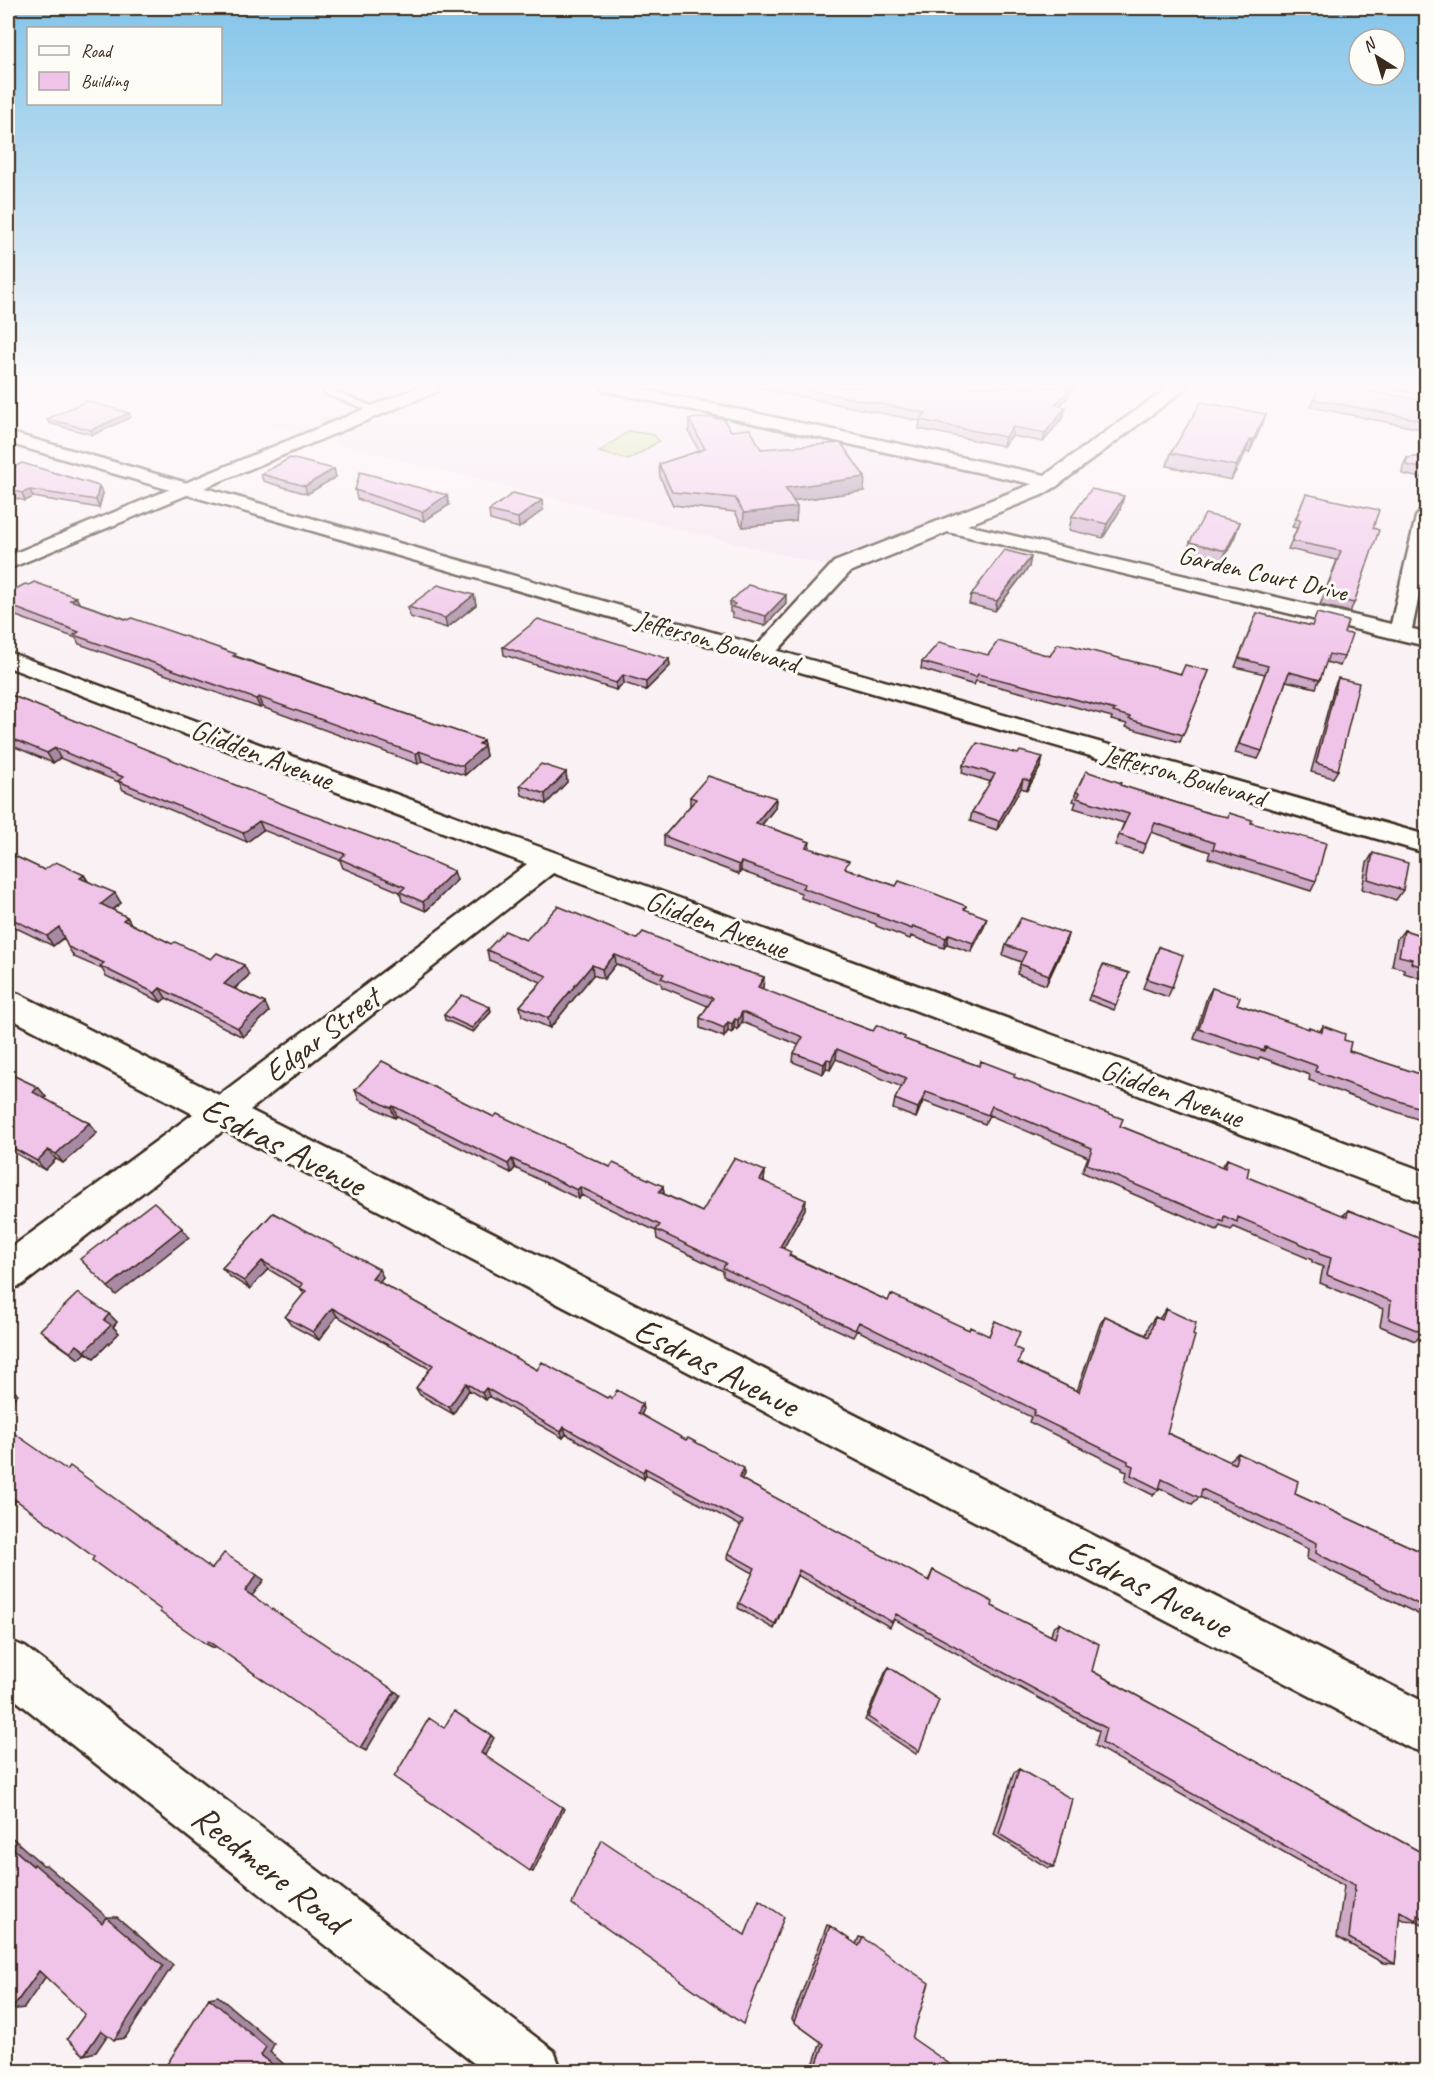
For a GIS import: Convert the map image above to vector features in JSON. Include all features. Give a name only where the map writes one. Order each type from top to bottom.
[{"type":"street","name":"Jefferson Boulevard","points":[[173,484],[1426,844]]},
{"type":"street","points":[[8,563],[197,484]]},
{"type":"street","points":[[762,654],[842,567],[1035,491],[1047,484]]},
{"type":"street","points":[[1400,632],[1426,517]]},
{"type":"street","name":"Garden Court Drive","points":[[946,526],[1426,639]]},
{"type":"street","name":"Glidden Avenue","points":[[8,658],[1426,1188]]},
{"type":"street","name":"Edgar Street","points":[[8,1272],[221,1113],[549,861]]},
{"type":"street","name":"Esdras Avenue","points":[[8,1003],[1426,1729]]},
{"type":"street","name":"Reedmere Road","points":[[8,1664],[533,2072]]},
{"type":"shaded area","points":[[498,484],[1028,484],[1042,487],[843,570]]},
{"type":"building","points":[[8,484],[92,484],[99,486],[96,500],[30,490],[22,493],[8,489]]},
{"type":"building","points":[[357,484],[405,484],[447,495],[422,512],[355,490]]},
{"type":"building","points":[[668,484],[814,484],[785,488],[797,507],[744,513],[735,498],[672,492]]},
{"type":"building","points":[[1091,489],[1124,496],[1107,524],[1072,516]]},
{"type":"building","points":[[513,493],[542,500],[518,518],[489,511]]},
{"type":"building","points":[[1306,494],[1379,510],[1373,528],[1379,530],[1354,603],[1324,596],[1341,551],[1292,541],[1301,520],[1296,519]]},
{"type":"building","points":[[1205,514],[1240,522],[1226,551],[1190,542]]},
{"type":"building","points":[[1004,550],[1031,557],[997,601],[971,595]]},
{"type":"building","points":[[34,582],[76,597],[70,600],[128,620],[132,618],[236,654],[233,656],[483,740],[479,744],[484,746],[463,765],[419,751],[416,754],[259,697],[256,699],[74,635],[79,632],[8,605],[8,593]]},
{"type":"building","points":[[438,585],[474,595],[445,618],[408,607]]},
{"type":"building","points":[[748,585],[786,595],[766,616],[732,607],[735,604],[730,602]]},
{"type":"building","points":[[1257,613],[1312,626],[1317,613],[1348,621],[1344,633],[1352,634],[1344,657],[1329,654],[1320,680],[1289,672],[1262,751],[1239,744],[1268,666],[1239,658]]},
{"type":"building","points":[[538,619],[669,659],[646,682],[623,675],[616,683],[503,647]]},
{"type":"building","points":[[998,641],[1050,656],[1057,644],[1069,645],[1181,674],[1185,665],[1209,671],[1183,735],[1129,719],[1130,717],[1113,712],[1115,710],[978,674],[976,677],[922,662],[939,642],[988,655]]},
{"type":"building","points":[[1338,678],[1359,683],[1338,770],[1316,763]]},
{"type":"building","points":[[8,694],[454,871],[423,902],[400,892],[405,887],[340,859],[345,854],[259,821],[243,833],[118,781],[123,777],[55,748],[47,753],[8,737]]},
{"type":"building","points":[[977,743],[1018,754],[1020,751],[1043,757],[1030,781],[1023,779],[999,821],[972,812],[995,774],[963,765]]},
{"type":"building","points":[[541,764],[566,772],[545,794],[520,785]]},
{"type":"building","points":[[1086,771],[1121,783],[1120,785],[1212,814],[1228,817],[1229,813],[1252,820],[1251,823],[1326,843],[1316,881],[1213,849],[1215,843],[1155,823],[1146,844],[1119,835],[1129,814],[1077,798],[1080,793],[1076,792]]},
{"type":"building","points":[[708,776],[776,798],[756,823],[810,842],[806,847],[849,861],[845,868],[896,886],[899,881],[966,906],[964,909],[987,918],[973,943],[949,934],[946,938],[913,926],[912,929],[802,888],[805,884],[741,862],[739,865],[664,836],[696,799],[690,797]]},
{"type":"building","points":[[8,853],[44,870],[56,862],[84,875],[80,878],[115,893],[101,904],[127,917],[123,920],[172,944],[175,942],[211,959],[217,953],[244,965],[224,984],[265,1003],[238,1028],[160,988],[155,993],[100,966],[104,963],[68,947],[59,927],[47,936],[8,917]]},
{"type":"building","points":[[1373,853],[1408,863],[1403,890],[1368,879]]},
{"type":"building","points":[[558,906],[637,939],[643,932],[728,966],[764,977],[758,987],[873,1031],[877,1025],[905,1037],[904,1039],[979,1066],[981,1061],[1015,1074],[1014,1077],[1123,1119],[1120,1126],[1225,1168],[1227,1159],[1249,1168],[1247,1177],[1347,1217],[1348,1210],[1426,1241],[1424,1333],[1389,1319],[1391,1301],[1327,1275],[1331,1258],[1319,1254],[1320,1252],[1238,1217],[1237,1222],[1224,1216],[1223,1222],[1087,1164],[1092,1148],[992,1106],[988,1115],[926,1092],[918,1108],[895,1099],[906,1078],[837,1049],[831,1060],[827,1059],[824,1064],[794,1053],[803,1037],[742,1012],[738,1020],[735,1019],[732,1024],[728,1022],[724,1028],[700,1018],[713,998],[661,978],[664,974],[615,955],[602,969],[592,965],[548,1018],[520,1006],[547,976],[487,950],[505,931],[526,940]]},
{"type":"building","points":[[1021,918],[1068,934],[1049,975],[1020,964],[1026,952],[1006,945]]},
{"type":"building","points":[[1404,930],[1426,937],[1426,968],[1411,963],[1412,959],[1399,956]]},
{"type":"building","points":[[1159,947],[1183,955],[1172,987],[1147,979]]},
{"type":"building","points":[[1103,965],[1129,973],[1116,1005],[1090,995]]},
{"type":"building","points":[[1212,988],[1240,997],[1237,1004],[1309,1029],[1309,1027],[1322,1032],[1323,1026],[1345,1034],[1344,1040],[1351,1042],[1349,1051],[1426,1076],[1426,1110],[1315,1071],[1317,1066],[1265,1047],[1264,1051],[1199,1029]]},
{"type":"building","points":[[462,995],[490,1007],[472,1028],[444,1015]]},
{"type":"building","points":[[382,1061],[494,1117],[497,1114],[610,1167],[613,1163],[663,1186],[659,1192],[702,1212],[734,1158],[765,1171],[760,1180],[806,1200],[780,1247],[791,1252],[789,1256],[888,1301],[891,1294],[969,1330],[970,1327],[989,1336],[995,1321],[1020,1332],[1014,1347],[1022,1351],[1018,1363],[1079,1392],[1105,1316],[1149,1337],[1155,1317],[1162,1320],[1166,1309],[1196,1323],[1193,1335],[1195,1336],[1167,1433],[1235,1464],[1238,1453],[1298,1481],[1295,1494],[1426,1554],[1426,1608],[1316,1553],[1317,1543],[1202,1489],[1200,1498],[1162,1479],[1159,1489],[1131,1475],[1133,1466],[1128,1464],[1128,1461],[1033,1415],[1035,1410],[859,1322],[855,1330],[723,1268],[726,1263],[656,1230],[660,1225],[580,1187],[577,1190],[512,1159],[508,1164],[393,1106],[391,1108],[355,1090]]},
{"type":"building","points":[[8,1073],[38,1087],[33,1092],[89,1123],[56,1154],[48,1150],[37,1161],[8,1145]]},
{"type":"building","points":[[154,1202],[182,1228],[108,1287],[80,1259]]},
{"type":"building","points":[[273,1213],[379,1269],[372,1278],[537,1370],[542,1362],[607,1398],[609,1396],[612,1399],[617,1390],[642,1404],[638,1413],[686,1440],[688,1438],[744,1468],[739,1478],[929,1581],[933,1570],[993,1602],[992,1606],[1055,1638],[1059,1623],[1099,1644],[1092,1671],[1426,1855],[1426,1920],[1417,1915],[1417,1921],[1400,1911],[1395,1964],[1349,1938],[1355,1885],[1102,1743],[1106,1728],[896,1614],[892,1622],[799,1570],[775,1624],[739,1603],[755,1568],[728,1553],[743,1521],[645,1468],[643,1472],[564,1427],[561,1432],[486,1388],[482,1393],[466,1383],[449,1407],[416,1388],[433,1365],[332,1308],[313,1332],[285,1317],[306,1291],[300,1288],[303,1284],[262,1261],[244,1281],[222,1268]]},
{"type":"building","points":[[78,1293],[109,1314],[104,1320],[111,1325],[85,1351],[77,1345],[70,1352],[40,1330]]},
{"type":"building","points":[[8,1429],[67,1470],[70,1466],[212,1569],[224,1553],[257,1575],[245,1591],[395,1691],[360,1748],[208,1641],[206,1644],[160,1612],[161,1610],[92,1560],[94,1557],[8,1494]]},
{"type":"building","points":[[889,1667],[939,1700],[919,1751],[868,1717]]},
{"type":"building","points":[[454,1711],[491,1735],[481,1753],[562,1807],[530,1871],[394,1777],[429,1718],[444,1728]]},
{"type":"building","points":[[1019,1769],[1072,1799],[1054,1867],[999,1834]]},
{"type":"building","points":[[602,1840],[745,1935],[759,1900],[784,1917],[743,2024],[572,1904]]},
{"type":"building","points":[[8,1844],[102,1923],[106,1917],[163,1966],[114,2040],[101,2030],[84,2055],[67,2039],[85,2014],[39,1971],[11,2010],[8,2006]]},
{"type":"building","points":[[830,1926],[859,1946],[863,1938],[929,1983],[912,2038],[961,2072],[824,2072],[816,2066],[824,2044],[794,2022]]},
{"type":"building","points":[[209,1998],[266,2047],[261,2055],[281,2072],[162,2072]]}]
